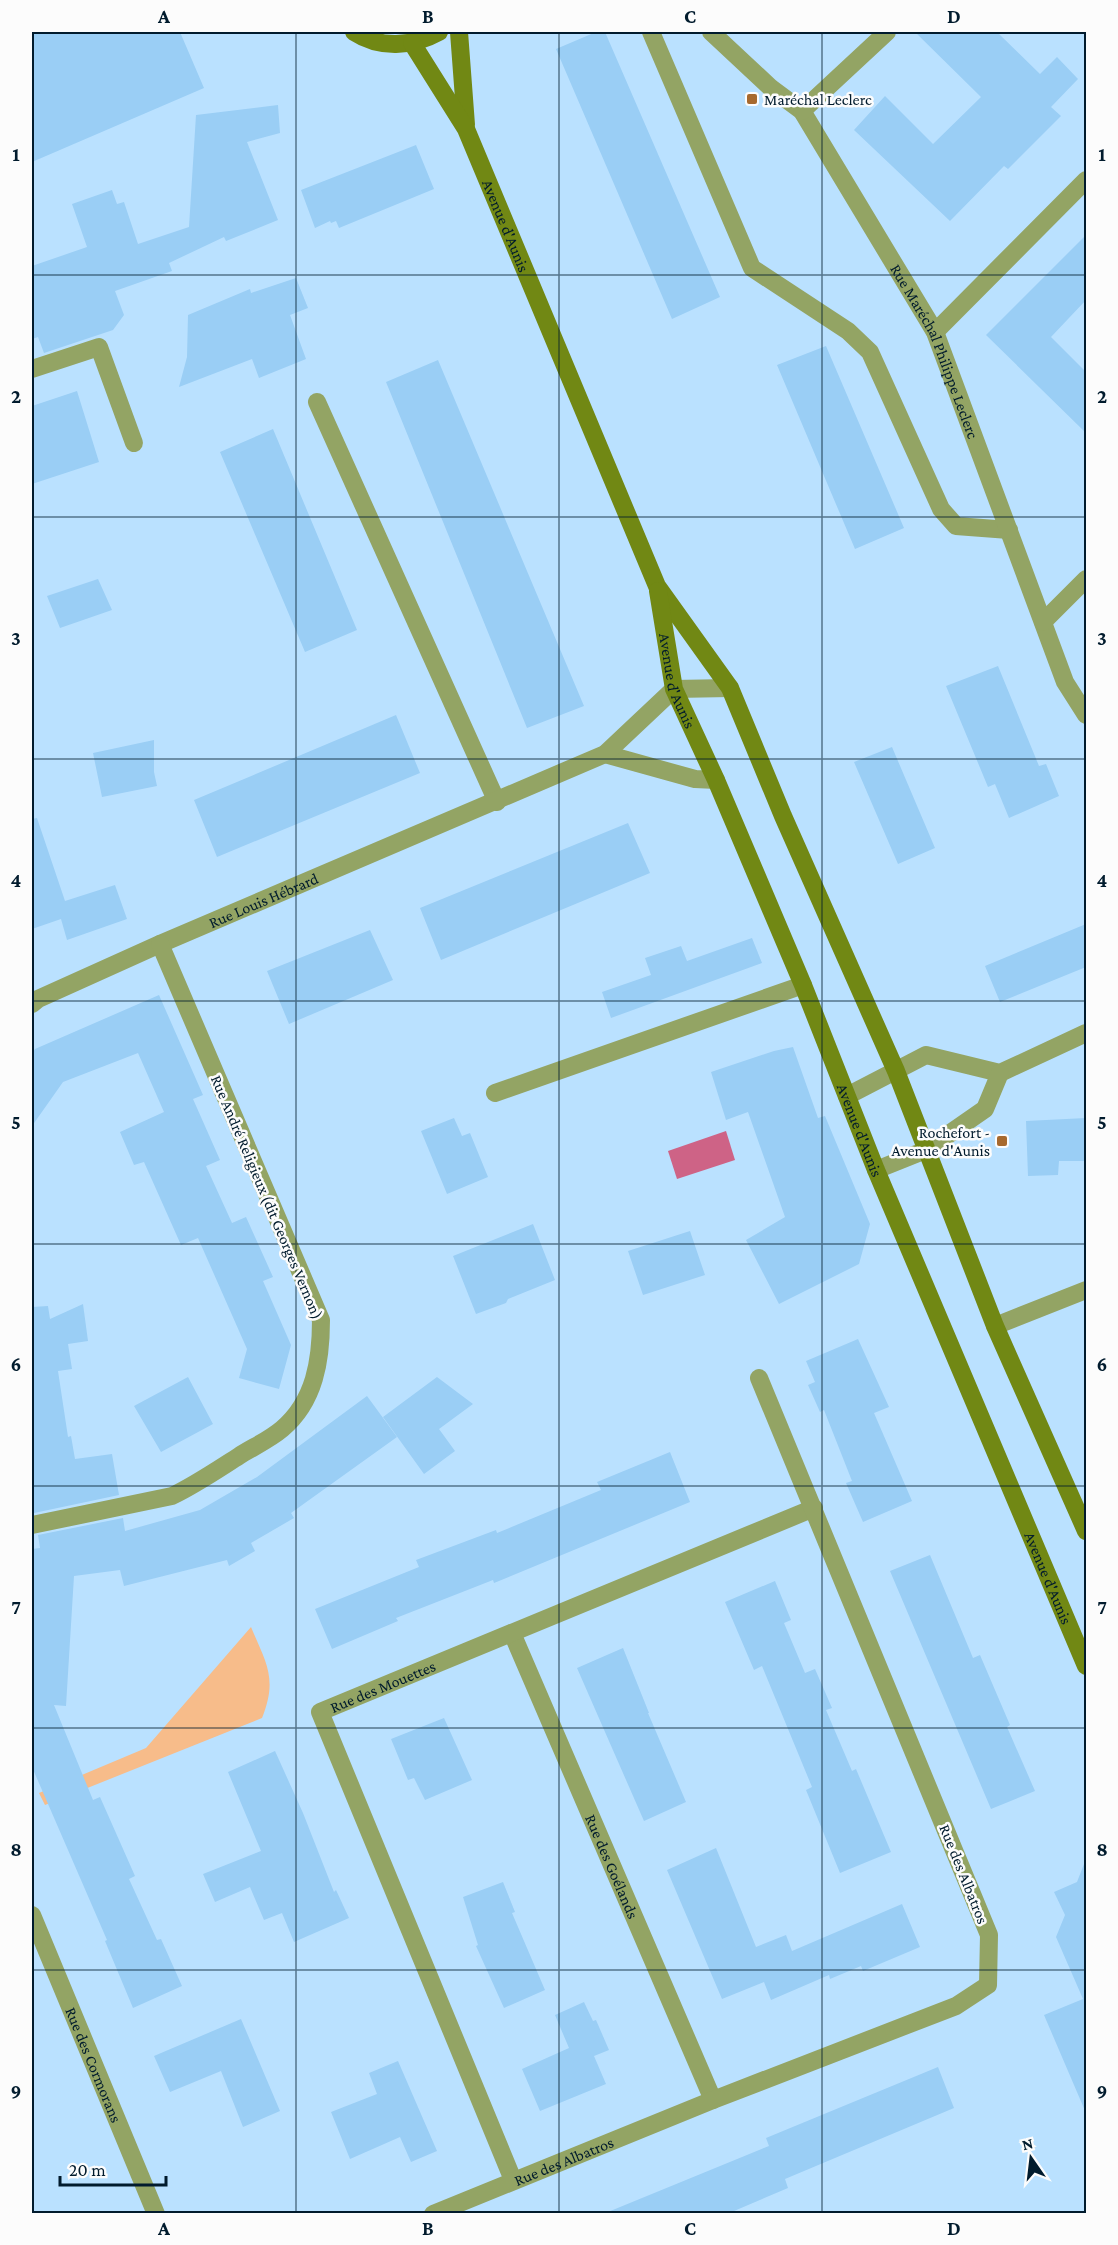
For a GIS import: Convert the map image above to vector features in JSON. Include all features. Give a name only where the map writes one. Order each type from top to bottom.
[{"type":"main road","points":[[354,32],[374,41],[393,45],[412,43],[439,32]]},
{"type":"main road","name":"Avenue d'Aunis","points":[[459,32],[466,129]]},
{"type":"main road","name":"Avenue d'Aunis","points":[[412,43],[466,129],[657,586],[730,688],[783,816],[896,1071],[995,1326],[1086,1531]]},
{"type":"main road","name":"Avenue d'Aunis","points":[[657,586],[674,689],[716,780],[803,985],[876,1170],[1086,1666]]},
{"type":"street","points":[[651,32],[752,268],[848,331],[870,352],[941,509],[956,526],[1009,530]]},
{"type":"street","name":"Rue Maréchal Philippe Leclerc","points":[[711,32],[771,88],[802,111],[935,332],[1065,682],[1086,716]]},
{"type":"street","points":[[802,111],[887,32]]},
{"type":"street","points":[[935,332],[1086,180]]},
{"type":"street","points":[[32,369],[99,347],[134,443]]},
{"type":"street","points":[[317,402],[497,801]]},
{"type":"street","points":[[1043,622],[1086,579]]},
{"type":"street","points":[[674,689],[730,688]]},
{"type":"street","name":"Rue Louis Hébrard","points":[[32,1004],[38,999],[160,944],[605,754],[674,689]]},
{"type":"street","points":[[605,754],[695,779],[716,780]]},
{"type":"street","name":"Rue André Religieux (dit Georges Vernon)","points":[[32,1525],[172,1496],[190,1488],[282,1429],[301,1407],[314,1382],[321,1348],[321,1320],[160,944]]},
{"type":"street","points":[[495,1093],[803,985]]},
{"type":"street","points":[[847,1096],[926,1055],[1000,1073],[1086,1033]]},
{"type":"street","points":[[876,1170],[926,1149],[985,1109],[1000,1073]]},
{"type":"street","points":[[995,1326],[1086,1290]]},
{"type":"street","name":"Rue des Albatros","points":[[433,2214],[712,2100],[956,2006],[988,1985],[989,1935],[759,1378]]},
{"type":"street","name":"Rue des Mouettes","points":[[513,2180],[320,1712],[814,1508]]},
{"type":"street","name":"Rue des Goélands","points":[[512,1633],[712,2100]]},
{"type":"street","name":"Rue des Cormorans","points":[[32,1915],[156,2214]]},
{"type":"shaded area","points":[[726,1131],[735,1160],[677,1179],[668,1151]]},
{"type":"shaded area","points":[[251,1627],[265,1661],[270,1681],[267,1704],[262,1718],[45,1805],[39,1793],[146,1748]]},
{"type":"building","points":[[32,32],[180,32],[204,88],[32,162]]},
{"type":"building","points":[[596,32],[605,32],[720,297],[672,319],[556,49]]},
{"type":"building","points":[[915,32],[997,32],[1040,74],[1057,57],[1078,79],[1051,107],[1061,116],[1008,169],[1004,166],[950,221],[854,130],[885,96],[933,144],[981,97]]},
{"type":"building","points":[[278,105],[280,133],[247,142],[278,220],[226,241],[224,237],[169,263],[172,271],[115,291],[124,315],[113,330],[44,353],[38,337],[32,339],[32,266],[87,247],[72,204],[112,190],[117,204],[124,202],[138,244],[189,227],[196,115]]},
{"type":"building","points":[[416,145],[434,189],[339,228],[336,221],[331,223],[330,221],[315,228],[301,190]]},
{"type":"building","points":[[1086,235],[1086,300],[1051,337],[1086,372],[1086,433],[986,335]]},
{"type":"building","points":[[296,278],[308,308],[290,315],[306,359],[259,378],[252,359],[179,387],[187,357],[188,315],[250,289],[251,293]]},
{"type":"building","points":[[826,346],[904,528],[855,549],[777,365]]},
{"type":"building","points":[[438,360],[584,706],[527,728],[386,382]]},
{"type":"building","points":[[77,391],[99,462],[32,484],[32,406]]},
{"type":"building","points":[[273,429],[357,630],[305,652],[220,452]]},
{"type":"building","points":[[98,579],[112,610],[60,628],[47,596]]},
{"type":"building","points":[[998,666],[1039,766],[1046,764],[1059,796],[1009,818],[995,784],[988,787],[946,686]]},
{"type":"building","points":[[396,715],[420,773],[217,857],[194,800]]},
{"type":"building","points":[[154,740],[154,772],[157,786],[102,797],[93,753]]},
{"type":"building","points":[[892,747],[935,848],[898,864],[854,762]]},
{"type":"building","points":[[37,818],[65,901],[115,885],[127,919],[67,940],[61,919],[32,929],[32,819]]},
{"type":"building","points":[[628,823],[650,873],[441,960],[420,908]]},
{"type":"building","points":[[1086,924],[1086,967],[1000,1002],[985,966]]},
{"type":"building","points":[[370,930],[393,980],[289,1024],[267,971]]},
{"type":"building","points":[[752,938],[762,963],[611,1018],[602,992],[651,975],[645,958],[681,946],[687,961]]},
{"type":"building","points":[[159,995],[203,1095],[193,1099],[220,1160],[206,1166],[232,1223],[246,1217],[273,1277],[263,1281],[291,1345],[279,1389],[239,1378],[247,1349],[198,1238],[181,1245],[144,1162],[134,1165],[120,1132],[164,1112],[138,1053],[63,1082],[32,1126],[32,1054],[35,1049]]},
{"type":"building","points":[[793,1047],[818,1118],[825,1116],[870,1224],[859,1264],[779,1304],[746,1240],[785,1217],[748,1112],[726,1120],[711,1072]]},
{"type":"building","points":[[454,1118],[462,1136],[470,1133],[488,1177],[447,1194],[421,1131]]},
{"type":"building","points":[[1086,1118],[1086,1161],[1059,1161],[1058,1175],[1028,1176],[1026,1121]]},
{"type":"building","points":[[533,1224],[555,1280],[476,1314],[453,1256]]},
{"type":"building","points":[[690,1231],[705,1275],[643,1295],[628,1251]]},
{"type":"building","points":[[83,1304],[88,1341],[68,1344],[72,1369],[58,1371],[68,1437],[71,1436],[75,1459],[112,1454],[119,1495],[34,1513],[32,1495],[32,1307],[48,1306],[50,1319]]},
{"type":"building","points":[[858,1339],[889,1407],[874,1413],[912,1501],[863,1522],[846,1483],[852,1481],[824,1410],[820,1412],[808,1385],[815,1382],[806,1361]]},
{"type":"building","points":[[188,1377],[213,1424],[161,1452],[134,1406]]},
{"type":"building","points":[[437,1377],[473,1404],[439,1429],[455,1451],[424,1474],[383,1417]]},
{"type":"building","points":[[367,1396],[397,1437],[291,1513],[294,1518],[251,1543],[255,1551],[229,1566],[227,1560],[124,1586],[120,1570],[74,1576],[66,1706],[54,1705],[93,1800],[100,1797],[135,1876],[129,1879],[157,1940],[161,1939],[182,1986],[133,2008],[105,1941],[107,1940],[32,1767],[32,1549],[40,1548],[38,1535],[123,1518],[125,1531],[200,1510],[257,1477]]},
{"type":"building","points":[[670,1452],[690,1502],[494,1583],[493,1580],[396,1618],[398,1621],[332,1649],[315,1609],[419,1567],[416,1560],[496,1530],[497,1533],[601,1490],[597,1482]]},
{"type":"building","points":[[930,1555],[973,1658],[980,1655],[1010,1725],[1007,1727],[1035,1791],[991,1809],[890,1571]]},
{"type":"building","points":[[775,1581],[791,1620],[784,1623],[805,1673],[815,1669],[832,1708],[826,1710],[852,1771],[856,1769],[891,1852],[840,1873],[806,1790],[812,1787],[762,1666],[754,1670],[725,1602]]},
{"type":"building","points":[[623,1648],[686,1802],[644,1821],[577,1668]]},
{"type":"building","points":[[444,1718],[472,1780],[425,1800],[414,1778],[408,1780],[391,1739]]},
{"type":"building","points":[[275,1751],[303,1813],[334,1892],[336,1890],[349,1918],[294,1942],[282,1913],[264,1920],[250,1887],[215,1902],[203,1874],[261,1851],[228,1772]]},
{"type":"building","points":[[716,1848],[756,1947],[786,1935],[792,1951],[902,1904],[920,1947],[863,1971],[861,1966],[830,1979],[829,1975],[771,2000],[764,1982],[722,1999],[667,1870]]},
{"type":"building","points":[[1084,1864],[1086,1865],[1086,2113],[1044,2015],[1083,1999],[1056,1937],[1065,1915],[1054,1892],[1077,1882]]},
{"type":"building","points":[[503,1882],[515,1912],[512,1913],[545,1990],[504,2008],[476,1946],[478,1945],[463,1897]]},
{"type":"building","points":[[584,2002],[593,2021],[596,2020],[609,2050],[594,2056],[606,2084],[540,2111],[522,2069],[569,2048],[555,2015]]},
{"type":"building","points":[[241,2019],[280,2111],[243,2127],[221,2071],[170,2092],[154,2056]]},
{"type":"building","points":[[398,2061],[437,2151],[411,2162],[400,2137],[350,2159],[331,2112],[377,2094],[369,2073]]},
{"type":"building","points":[[938,2067],[954,2108],[785,2179],[788,2188],[727,2214],[603,2214],[769,2146],[766,2138]]},
{"type":"place","name":"Maréchal Leclerc","points":[[752,99]]},
{"type":"place","name":"Rochefort - Avenue d'Aunis","points":[[1002,1141]]}]
